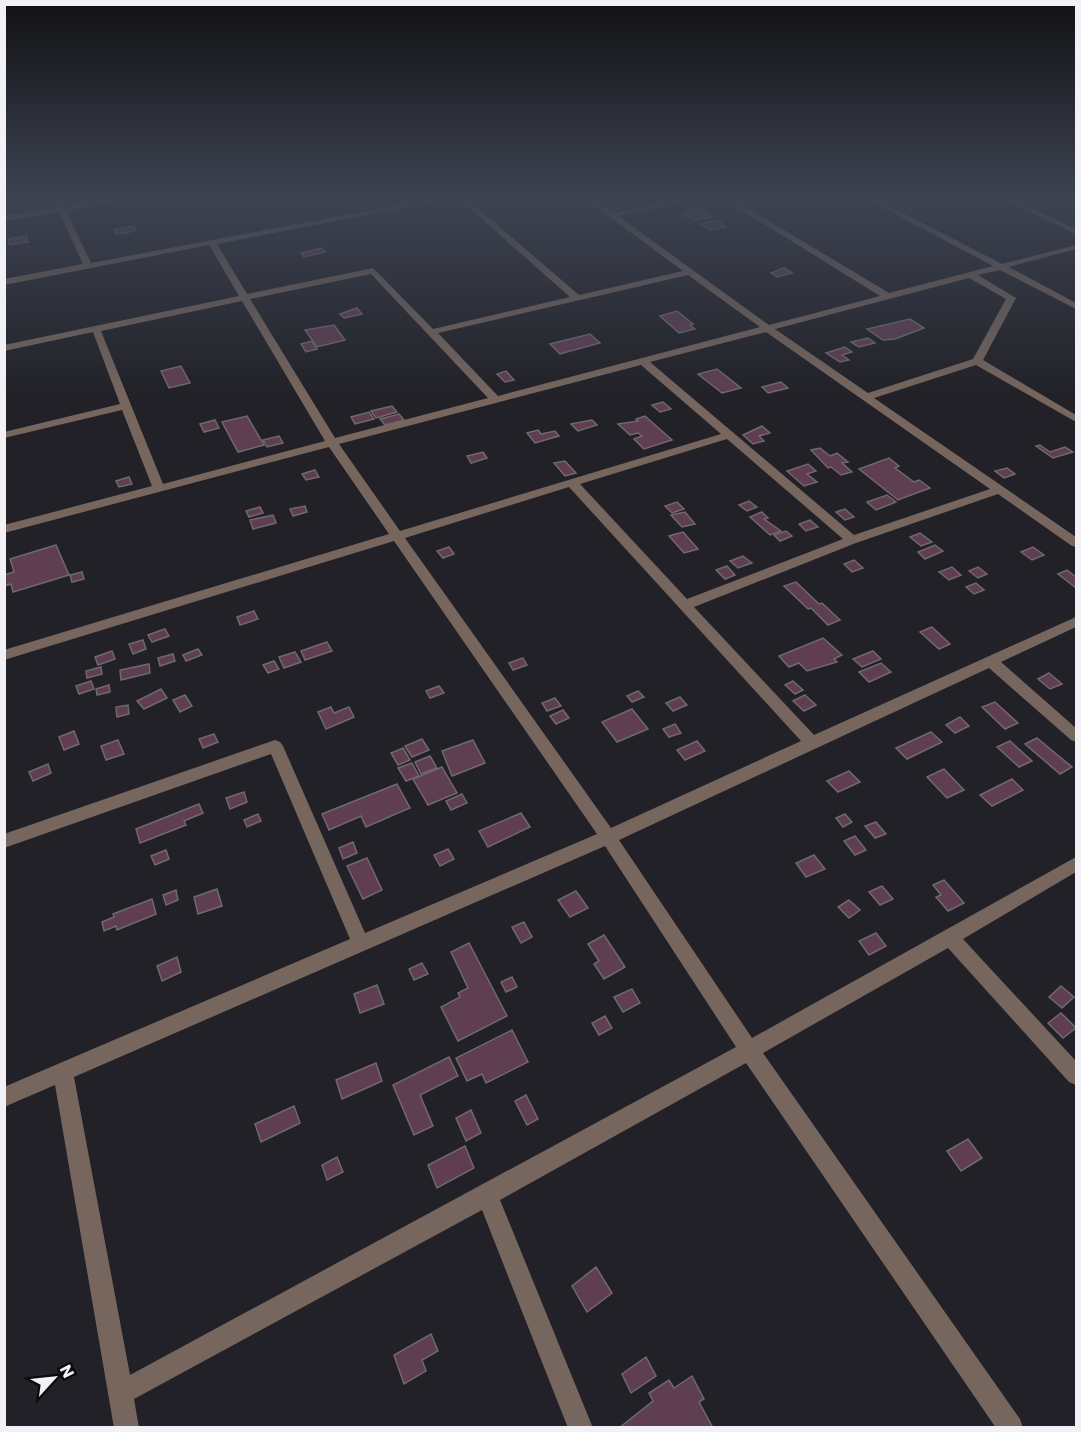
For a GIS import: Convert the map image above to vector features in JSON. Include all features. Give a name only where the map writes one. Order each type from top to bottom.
[{"type":"street","points":[[4,282],[94,265]]},
{"type":"street","points":[[225,265],[332,443],[608,837],[749,1050],[1011,1428]]},
{"type":"street","points":[[539,265],[577,298]]},
{"type":"street","points":[[680,265],[767,328],[1077,543]]},
{"type":"street","points":[[836,265],[887,296]]},
{"type":"street","points":[[997,265],[1077,306]]},
{"type":"street","points":[[4,529],[1009,265]]},
{"type":"street","points":[[4,348],[373,271],[496,400]]},
{"type":"street","points":[[432,332],[690,272]]},
{"type":"street","points":[[866,397],[977,361],[1011,298],[971,274]]},
{"type":"street","points":[[96,328],[124,406],[159,489]]},
{"type":"street","points":[[643,361],[852,540]]},
{"type":"street","points":[[977,361],[1077,419]]},
{"type":"street","points":[[4,435],[124,406]]},
{"type":"street","points":[[4,655],[729,435]]},
{"type":"street","points":[[572,483],[812,743]]},
{"type":"street","points":[[685,605],[852,540],[999,490]]},
{"type":"street","points":[[4,1097],[608,837],[1077,622]]},
{"type":"street","points":[[990,661],[1077,736]]},
{"type":"street","points":[[4,841],[275,746],[361,944]]},
{"type":"street","points":[[121,1393],[487,1196],[951,938],[1077,864]]},
{"type":"street","points":[[951,938],[1077,1075]]},
{"type":"street","points":[[63,1072],[127,1428]]},
{"type":"street","points":[[487,1196],[581,1428]]},
{"type":"building","points":[[784,268],[792,273],[777,277],[771,273]]},
{"type":"building","points":[[357,308],[362,314],[344,318],[340,314]]},
{"type":"building","points":[[677,311],[693,324],[690,325],[695,329],[679,333],[660,316]]},
{"type":"building","points":[[910,319],[924,328],[895,339],[883,340],[867,329]]},
{"type":"building","points":[[334,325],[345,340],[317,347],[305,330]]},
{"type":"building","points":[[590,334],[600,343],[560,354],[550,344]]},
{"type":"building","points":[[868,338],[875,343],[859,347],[851,342]]},
{"type":"building","points":[[312,341],[317,349],[306,352],[301,344]]},
{"type":"building","points":[[845,347],[852,352],[842,355],[849,360],[840,362],[826,353]]},
{"type":"building","points":[[181,366],[190,383],[169,388],[161,371]]},
{"type":"building","points":[[717,369],[741,388],[722,393],[698,374]]},
{"type":"building","points":[[506,371],[514,380],[505,382],[497,374]]},
{"type":"building","points":[[781,382],[788,388],[768,393],[762,387]]},
{"type":"building","points":[[663,402],[671,409],[660,412],[652,405]]},
{"type":"building","points":[[392,406],[397,412],[376,418],[371,411]]},
{"type":"building","points":[[369,412],[374,419],[355,424],[351,417]]},
{"type":"building","points":[[399,414],[404,420],[385,425],[380,419]]},
{"type":"building","points":[[247,416],[264,445],[238,452],[222,422]]},
{"type":"building","points":[[645,416],[672,440],[644,449],[634,439],[642,436],[638,433],[630,435],[618,424],[638,421],[636,419]]},
{"type":"building","points":[[215,420],[219,428],[204,432],[200,424]]},
{"type":"building","points":[[592,420],[597,425],[578,431],[571,424]]},
{"type":"building","points":[[762,426],[770,433],[759,436],[764,441],[753,444],[743,435]]},
{"type":"building","points":[[538,430],[541,434],[555,431],[559,436],[535,443],[527,433]]},
{"type":"building","points":[[279,436],[283,443],[267,447],[263,440]]},
{"type":"building","points":[[1040,445],[1050,452],[1065,447],[1073,452],[1053,458],[1036,446]]},
{"type":"building","points":[[820,448],[830,456],[837,453],[848,462],[842,463],[852,472],[841,475],[831,467],[828,468],[811,450]]},
{"type":"building","points":[[483,452],[487,458],[471,463],[467,456]]},
{"type":"building","points":[[889,458],[899,466],[895,468],[914,482],[919,480],[930,488],[898,500],[859,469]]},
{"type":"building","points":[[565,461],[576,473],[565,476],[554,463]]},
{"type":"building","points":[[808,464],[816,471],[807,474],[817,482],[804,486],[787,471]]},
{"type":"building","points":[[1007,468],[1015,474],[1004,478],[995,471]]},
{"type":"building","points":[[315,470],[319,477],[306,480],[302,474]]},
{"type":"building","points":[[129,477],[132,484],[119,487],[116,481]]},
{"type":"building","points":[[887,495],[896,502],[876,510],[867,502]]},
{"type":"building","points":[[749,501],[757,507],[747,511],[739,505]]},
{"type":"building","points":[[677,502],[684,509],[672,513],[665,506]]},
{"type":"building","points":[[305,506],[307,512],[293,516],[290,509]]},
{"type":"building","points":[[260,507],[263,513],[249,517],[246,511]]},
{"type":"building","points":[[845,509],[854,517],[845,520],[836,512]]},
{"type":"building","points":[[685,512],[695,524],[682,527],[671,515]]},
{"type":"building","points":[[762,512],[768,518],[764,519],[781,531],[770,535],[750,517]]},
{"type":"building","points":[[273,515],[276,523],[253,529],[250,520]]},
{"type":"building","points":[[810,520],[818,527],[806,531],[799,524]]},
{"type":"building","points":[[786,531],[792,536],[780,541],[774,535]]},
{"type":"building","points":[[683,532],[698,549],[684,553],[669,536]]},
{"type":"building","points":[[920,533],[932,542],[921,546],[910,537]]},
{"type":"building","points":[[56,545],[69,575],[13,592],[11,584],[4,586],[4,575],[14,572],[10,559]]},
{"type":"building","points":[[935,545],[943,551],[925,559],[918,552]]},
{"type":"building","points":[[449,547],[454,554],[443,558],[437,551]]},
{"type":"building","points":[[1033,547],[1044,555],[1032,560],[1021,552]]},
{"type":"building","points":[[743,556],[752,563],[738,568],[730,561]]},
{"type":"building","points":[[854,560],[863,568],[852,572],[844,564]]},
{"type":"building","points":[[727,566],[735,575],[725,579],[716,570]]},
{"type":"building","points":[[952,567],[961,575],[949,580],[939,572]]},
{"type":"building","points":[[978,567],[987,574],[978,578],[969,571]]},
{"type":"building","points":[[1067,570],[1076,577],[1076,588],[1058,574]]},
{"type":"building","points":[[82,572],[84,579],[72,582],[70,575]]},
{"type":"building","points":[[796,582],[840,620],[828,625],[784,586]]},
{"type":"building","points":[[976,583],[984,590],[974,594],[966,587]]},
{"type":"building","points":[[254,611],[258,619],[240,625],[237,617]]},
{"type":"building","points":[[932,627],[950,644],[939,649],[920,632]]},
{"type":"building","points":[[165,629],[169,636],[152,642],[148,635]]},
{"type":"building","points":[[823,638],[842,655],[834,659],[837,662],[807,671],[799,663],[789,667],[779,656]]},
{"type":"building","points":[[143,640],[146,649],[133,654],[129,644]]},
{"type":"building","points":[[327,642],[332,651],[305,660],[301,651]]},
{"type":"building","points":[[198,649],[202,655],[186,661],[183,655]]},
{"type":"building","points":[[112,651],[115,659],[98,665],[95,657]]},
{"type":"building","points":[[873,651],[881,659],[862,667],[853,659]]},
{"type":"building","points":[[295,652],[301,662],[284,668],[279,657]]},
{"type":"building","points":[[173,654],[175,661],[160,666],[158,658]]},
{"type":"building","points":[[523,658],[527,665],[513,670],[509,663]]},
{"type":"building","points":[[274,661],[279,669],[268,673],[263,665]]},
{"type":"building","points":[[881,663],[891,672],[869,682],[859,672]]},
{"type":"building","points":[[149,664],[150,673],[121,680],[120,670]]},
{"type":"building","points":[[101,667],[102,674],[87,678],[86,671]]},
{"type":"building","points":[[1049,673],[1062,684],[1050,689],[1038,679]]},
{"type":"building","points":[[91,681],[94,689],[79,694],[76,686]]},
{"type":"building","points":[[793,681],[803,690],[795,694],[785,685]]},
{"type":"building","points":[[109,685],[110,692],[97,695],[96,689]]},
{"type":"building","points":[[439,686],[444,693],[430,698],[426,691]]},
{"type":"building","points":[[161,689],[167,698],[144,709],[137,701]]},
{"type":"building","points":[[638,691],[644,697],[632,702],[627,696]]},
{"type":"building","points":[[185,695],[192,706],[180,712],[173,700]]},
{"type":"building","points":[[805,695],[816,705],[804,711],[793,701]]},
{"type":"building","points":[[680,697],[687,705],[673,711],[666,703]]},
{"type":"building","points":[[555,698],[561,706],[547,711],[542,703]]},
{"type":"building","points":[[995,702],[1018,723],[1005,729],[982,707]]},
{"type":"building","points":[[128,705],[129,714],[117,717],[116,707]]},
{"type":"building","points":[[331,707],[334,713],[349,707],[354,717],[326,729],[318,712]]},
{"type":"building","points":[[632,709],[648,729],[617,742],[602,722]]},
{"type":"building","points":[[563,710],[569,718],[556,724],[550,716]]},
{"type":"building","points":[[960,717],[969,726],[955,733],[946,725]]},
{"type":"building","points":[[675,724],[681,733],[669,737],[663,729]]},
{"type":"building","points":[[74,731],[79,744],[64,750],[59,737]]},
{"type":"building","points":[[931,732],[942,742],[907,759],[896,748]]},
{"type":"building","points":[[214,734],[218,742],[203,748],[199,739]]},
{"type":"building","points":[[1037,738],[1072,767],[1060,774],[1025,744]]},
{"type":"building","points":[[422,739],[429,750],[412,757],[405,746]]},
{"type":"building","points":[[118,740],[124,754],[106,760],[101,746]]},
{"type":"building","points":[[473,740],[485,763],[452,776],[442,751]]},
{"type":"building","points":[[697,741],[705,751],[685,760],[677,750]]},
{"type":"building","points":[[1010,741],[1032,761],[1019,767],[997,747]]},
{"type":"building","points":[[403,748],[410,760],[398,765],[391,753]]},
{"type":"building","points":[[430,756],[437,768],[421,774],[415,762]]},
{"type":"building","points":[[412,763],[419,776],[406,781],[398,768]]},
{"type":"building","points":[[48,764],[51,773],[33,781],[29,772]]},
{"type":"building","points":[[442,767],[457,793],[428,805],[413,779]]},
{"type":"building","points":[[944,769],[964,790],[947,798],[927,777]]},
{"type":"building","points":[[849,771],[860,782],[838,792],[827,781]]},
{"type":"building","points":[[1012,779],[1023,790],[992,806],[980,795]]},
{"type":"building","points":[[397,784],[410,808],[366,827],[361,816],[329,830],[322,814]]},
{"type":"building","points":[[244,792],[247,802],[230,809],[226,798]]},
{"type":"building","points":[[462,794],[467,803],[451,810],[446,801]]},
{"type":"building","points":[[199,804],[203,813],[184,821],[186,825],[140,843],[136,829]]},
{"type":"building","points":[[521,813],[530,827],[488,847],[479,831]]},
{"type":"building","points":[[258,814],[261,821],[247,827],[244,820]]},
{"type":"building","points":[[845,814],[852,822],[843,827],[836,818]]},
{"type":"building","points":[[876,822],[886,834],[875,838],[865,826]]},
{"type":"building","points":[[855,836],[866,850],[855,855],[844,841]]},
{"type":"building","points":[[353,842],[357,853],[343,859],[339,848]]},
{"type":"building","points":[[448,849],[454,859],[440,866],[434,855]]},
{"type":"building","points":[[166,850],[169,859],[155,865],[151,856]]},
{"type":"building","points":[[814,855],[825,869],[806,877],[796,863]]},
{"type":"building","points":[[367,858],[382,890],[363,899],[347,866]]},
{"type":"building","points":[[944,880],[964,903],[948,911],[936,897],[941,895],[933,885]]},
{"type":"building","points":[[882,886],[893,899],[880,905],[869,892]]},
{"type":"building","points":[[217,889],[222,906],[198,914],[194,897]]},
{"type":"building","points":[[176,890],[178,900],[166,905],[163,895]]},
{"type":"building","points":[[576,891],[588,908],[570,917],[558,900]]},
{"type":"building","points":[[152,899],[156,914],[117,930],[116,926],[104,931],[102,922],[114,917],[113,914]]},
{"type":"building","points":[[849,900],[860,910],[849,918],[838,907]]},
{"type":"building","points":[[524,922],[532,937],[521,943],[512,927]]},
{"type":"building","points":[[876,933],[886,946],[869,955],[859,941]]},
{"type":"building","points":[[604,935],[625,967],[604,979],[594,964],[599,961],[588,944]]},
{"type":"building","points":[[469,943],[507,1016],[458,1041],[441,1007],[460,997],[458,993],[468,988],[451,952]]},
{"type":"building","points":[[177,957],[181,972],[162,981],[157,966]]},
{"type":"building","points":[[422,963],[428,974],[414,980],[409,969]]},
{"type":"building","points":[[512,977],[517,987],[506,992],[501,982]]},
{"type":"building","points":[[377,985],[384,1004],[360,1013],[354,994]]},
{"type":"building","points":[[1061,986],[1074,997],[1062,1008],[1049,997]]},
{"type":"building","points":[[632,989],[640,1003],[623,1012],[614,997]]},
{"type":"building","points":[[1061,1013],[1076,1028],[1063,1038],[1048,1023]]},
{"type":"building","points":[[605,1016],[612,1028],[599,1035],[592,1023]]},
{"type":"building","points":[[512,1030],[528,1062],[486,1083],[482,1074],[467,1081],[456,1058]]},
{"type":"building","points":[[449,1057],[458,1076],[420,1095],[433,1126],[414,1135],[393,1085]]},
{"type":"building","points":[[376,1063],[382,1081],[342,1099],[336,1080]]},
{"type":"building","points":[[526,1095],[538,1119],[527,1125],[515,1101]]},
{"type":"building","points":[[294,1106],[300,1123],[261,1142],[255,1124]]},
{"type":"building","points":[[471,1110],[481,1133],[466,1141],[456,1118]]},
{"type":"building","points":[[968,1139],[982,1158],[961,1171],[947,1151]]},
{"type":"building","points":[[465,1146],[474,1168],[437,1188],[428,1165]]},
{"type":"building","points":[[337,1157],[343,1172],[327,1180],[322,1165]]},
{"type":"building","points":[[596,1267],[612,1293],[587,1312],[572,1286]]},
{"type":"building","points":[[431,1334],[438,1351],[422,1360],[426,1371],[404,1384],[394,1355]]},
{"type":"building","points":[[646,1357],[656,1376],[631,1393],[622,1374]]},
{"type":"building","points":[[692,1376],[704,1399],[699,1402],[713,1428],[619,1428],[653,1401],[649,1393],[669,1380],[674,1388]]}]
